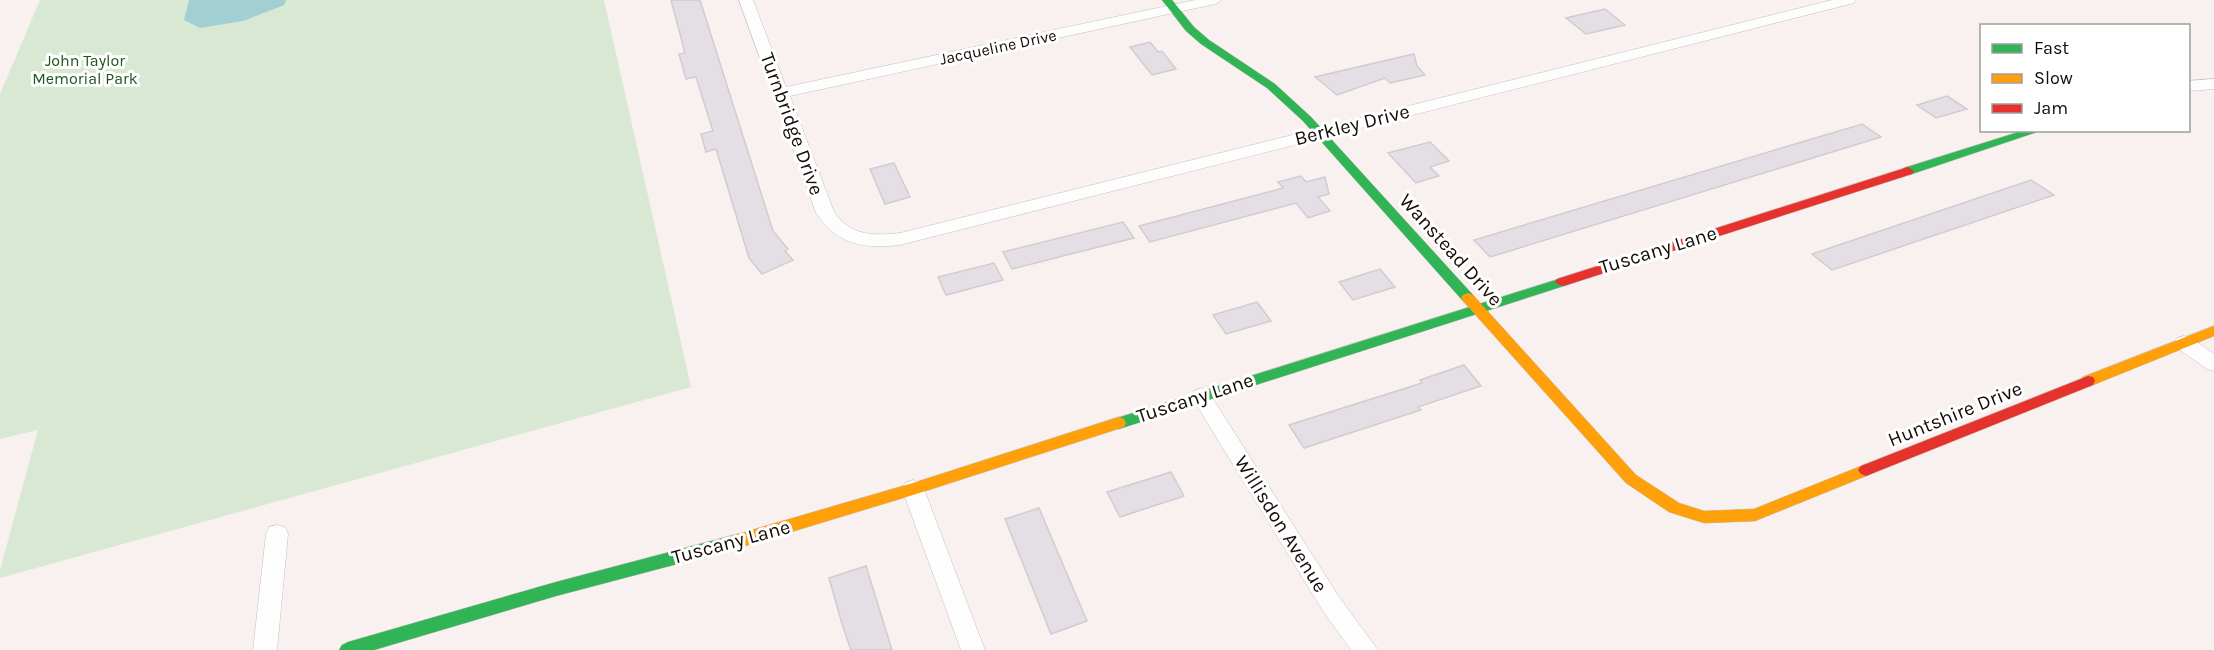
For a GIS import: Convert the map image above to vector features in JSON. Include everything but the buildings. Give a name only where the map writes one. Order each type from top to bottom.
[{"type":"street","name":"Turnbridge Drive","points":[[746,0],[825,213],[837,228],[853,237]]},
{"type":"street","name":"Jacqueline Drive","points":[[781,93],[1170,5],[1215,0]]},
{"type":"street","name":"Berkley Drive","points":[[853,237],[874,241],[900,239],[1850,0]]},
{"type":"street","name":"Wanstead Drive","points":[[1170,5],[1190,29],[1218,53],[1259,78],[1284,97],[1631,479],[1657,499],[1674,508],[1708,519]]},
{"type":"street","points":[[2190,86],[2214,84]]},
{"type":"street","name":"Tuscany Lane","points":[[348,650],[545,592],[763,534],[913,489],[2032,132]]},
{"type":"street","name":"Huntshire Drive","points":[[1708,519],[1734,520],[1755,515],[2214,331]]},
{"type":"street","points":[[2184,344],[2214,364]]},
{"type":"street","name":"Willisdon Avenue","points":[[1201,396],[1331,604],[1366,650]]},
{"type":"street","points":[[913,489],[973,650]]},
{"type":"street","points":[[265,650],[277,534]]},
{"type":"green space","name":"John Taylor Memorial Park","points":[[40,0],[604,0],[691,387],[0,578],[0,570],[38,430],[0,439],[0,94]]},
{"type":"water","points":[[189,0],[286,0],[284,5],[243,21],[200,28],[184,20]]},
{"type":"traffic: fast","points":[[1167,0],[1190,29],[1205,42],[1271,86],[1307,119],[1468,298]]},
{"type":"traffic: fast","points":[[1908,171],[2032,132]]},
{"type":"traffic: fast","points":[[1119,423],[1562,282]]},
{"type":"traffic: fast","points":[[348,650],[556,589],[738,541]]},
{"type":"traffic: slow","points":[[1468,298],[1631,479],[1674,508],[1704,517],[1755,515],[1866,470]]},
{"type":"traffic: slow","points":[[2088,381],[2214,331]]},
{"type":"traffic: slow","points":[[738,541],[913,489],[1119,423]]},
{"type":"traffic: jam","points":[[1562,282],[1908,171]]},
{"type":"traffic: jam","points":[[1866,470],[2088,381]]}]
